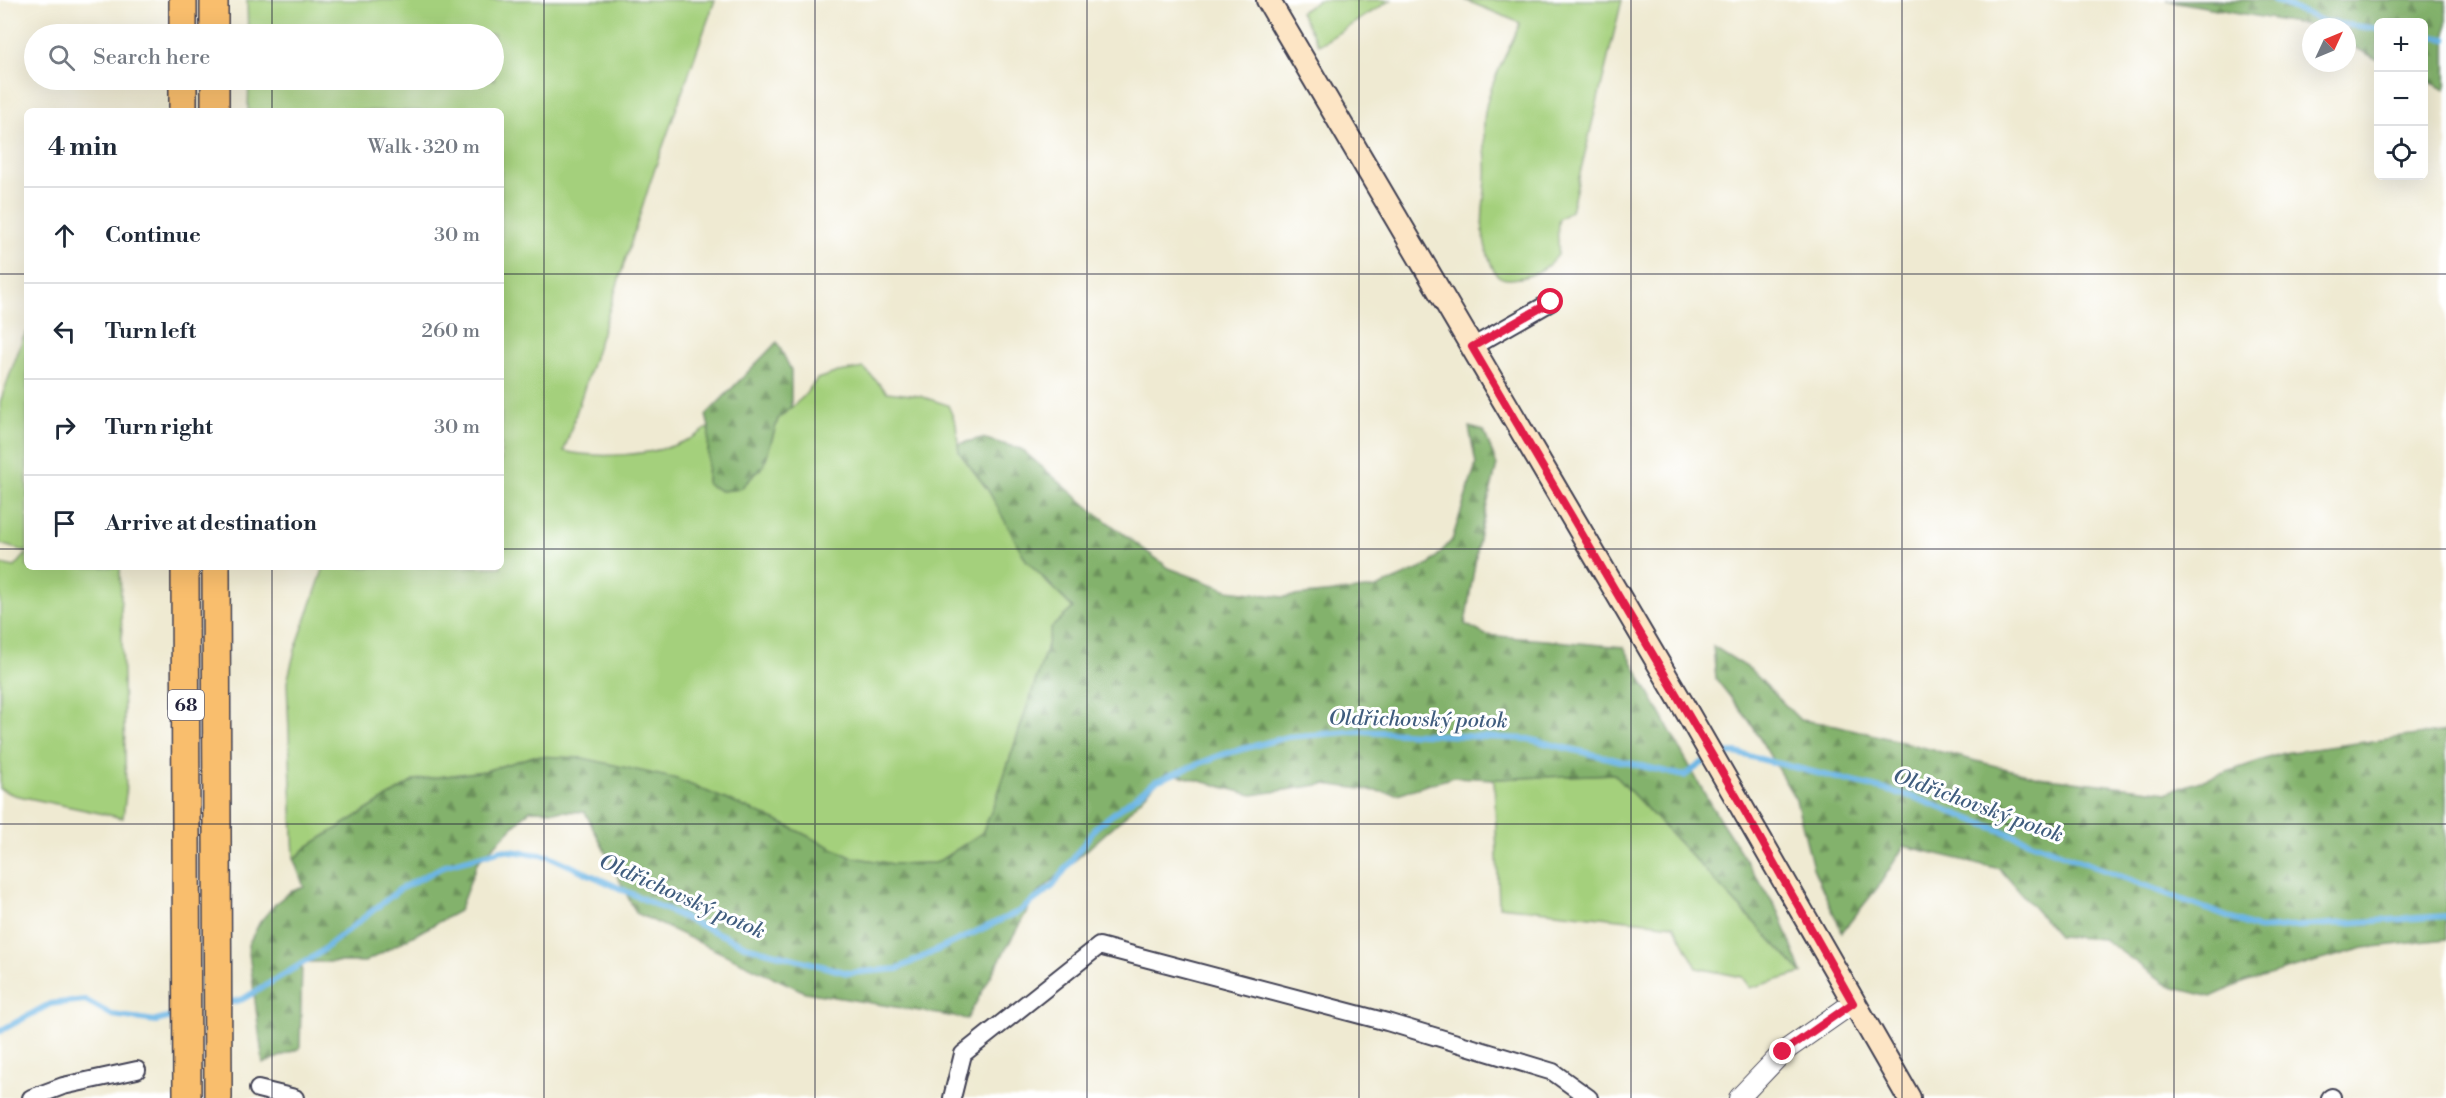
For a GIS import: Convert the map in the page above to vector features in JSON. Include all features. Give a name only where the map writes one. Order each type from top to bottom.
[{"type":"highway","points":[[183,0],[183,24]]},
{"type":"highway","points":[[214,0],[214,24]]},
{"type":"highway","points":[[183,90],[183,108]]},
{"type":"highway","points":[[215,90],[215,108]]},
{"type":"highway","name":"68","points":[[185,570],[187,1098]]},
{"type":"highway","name":"68","points":[[216,570],[218,1098]]},
{"type":"main road","points":[[1268,0],[1739,801],[1909,1098]]},
{"type":"street","points":[[1472,347],[1551,302]]},
{"type":"street","points":[[952,1098],[963,1054],[1099,946],[1387,1022],[1553,1072],[1588,1098]]},
{"type":"street","points":[[1739,1098],[1783,1052],[1853,1003]]},
{"type":"street","points":[[31,1098],[63,1086],[137,1070]]},
{"type":"street","points":[[258,1089],[295,1098]]},
{"type":"green space","points":[[247,0],[715,0],[652,177],[564,451],[593,455],[641,453],[672,446],[709,427],[707,484],[721,491],[740,489],[764,465],[778,419],[803,397],[817,379],[838,372],[864,368],[887,392],[920,396],[948,405],[956,424],[959,452],[988,490],[1044,580],[1073,608],[1051,628],[1045,653],[995,803],[982,833],[936,863],[893,864],[851,857],[773,819],[534,756],[485,771],[415,780],[307,847],[294,860],[287,682],[295,650],[323,570],[504,570],[504,108],[248,108],[249,90],[504,90],[504,24],[248,24]]},
{"type":"green space","points":[[1319,0],[1391,0],[1319,45],[1300,12]]},
{"type":"green space","points":[[1465,0],[1622,0],[1571,211],[1559,219],[1558,255],[1543,269],[1518,278],[1502,278],[1495,272],[1486,250],[1482,220],[1486,171],[1484,129],[1487,100],[1520,23]]},
{"type":"green space","points":[[2166,0],[2446,0],[2446,90],[2428,82],[2428,18],[2374,18],[2374,58],[2356,48],[2356,18],[2302,18],[2302,24]]},
{"type":"green space","points":[[24,336],[24,551],[0,544],[0,402]]},
{"type":"green space","points":[[777,342],[791,370],[791,407],[778,419],[764,465],[740,489],[721,491],[707,484],[709,427],[706,415]]},
{"type":"green space","points":[[1469,427],[1484,431],[1497,465],[1480,533],[1465,624],[1486,635],[1624,647],[1712,807],[1779,912],[1802,973],[1614,774],[1494,779],[1454,777],[1397,794],[1325,784],[1252,795],[1167,772],[1124,817],[1036,895],[967,1019],[805,992],[636,913],[585,812],[530,810],[477,863],[459,911],[365,962],[302,962],[300,1048],[263,1064],[248,945],[260,922],[276,903],[290,892],[304,887],[294,860],[307,847],[415,780],[485,771],[534,756],[583,758],[677,779],[773,819],[851,857],[893,864],[936,863],[982,833],[995,803],[1045,653],[1051,628],[1073,608],[1026,560],[988,490],[959,452],[958,444],[982,438],[1021,449],[1093,511],[1169,568],[1228,590],[1283,597],[1376,588],[1429,565],[1452,540],[1476,464]]},
{"type":"green space","points":[[24,556],[24,570],[120,570],[126,793],[123,818],[14,795],[0,789],[0,564],[15,567]]},
{"type":"green space","points":[[1713,646],[1750,669],[1800,720],[1836,725],[2039,777],[2168,792],[2283,753],[2446,731],[2446,939],[2364,948],[2244,982],[2211,997],[2171,987],[2103,939],[2058,936],[2000,869],[1904,846],[1878,887],[1842,932],[1813,868],[1796,800],[1750,722],[1716,679]]},
{"type":"green space","points":[[1614,774],[1802,973],[1750,988],[1742,977],[1697,968],[1674,925],[1499,906],[1494,779]]},
{"type":"waterway","points":[[2274,0],[2325,22],[2374,28]]},
{"type":"waterway","points":[[2428,36],[2446,39]]},
{"type":"waterway","name":"Oldřichovský potok","points":[[224,1004],[243,999],[318,954],[400,889],[446,865],[502,850],[549,856],[746,946],[848,973],[897,969],[1020,911],[1053,886],[1096,827],[1156,781],[1221,755],[1287,737],[1360,731],[1528,739],[1684,776],[1709,758]]},
{"type":"waterway","name":"Oldřichovský potok","points":[[1718,754],[1736,753],[1910,796],[2259,929],[2446,916]]},
{"type":"waterway","name":"Oldřichovský potok","points":[[0,1031],[50,1004],[85,1000],[112,1015],[156,1021],[179,1015]]},
{"type":"route","points":[[1551,302],[1472,347],[1739,801],[1853,1003],[1783,1052]]}]
